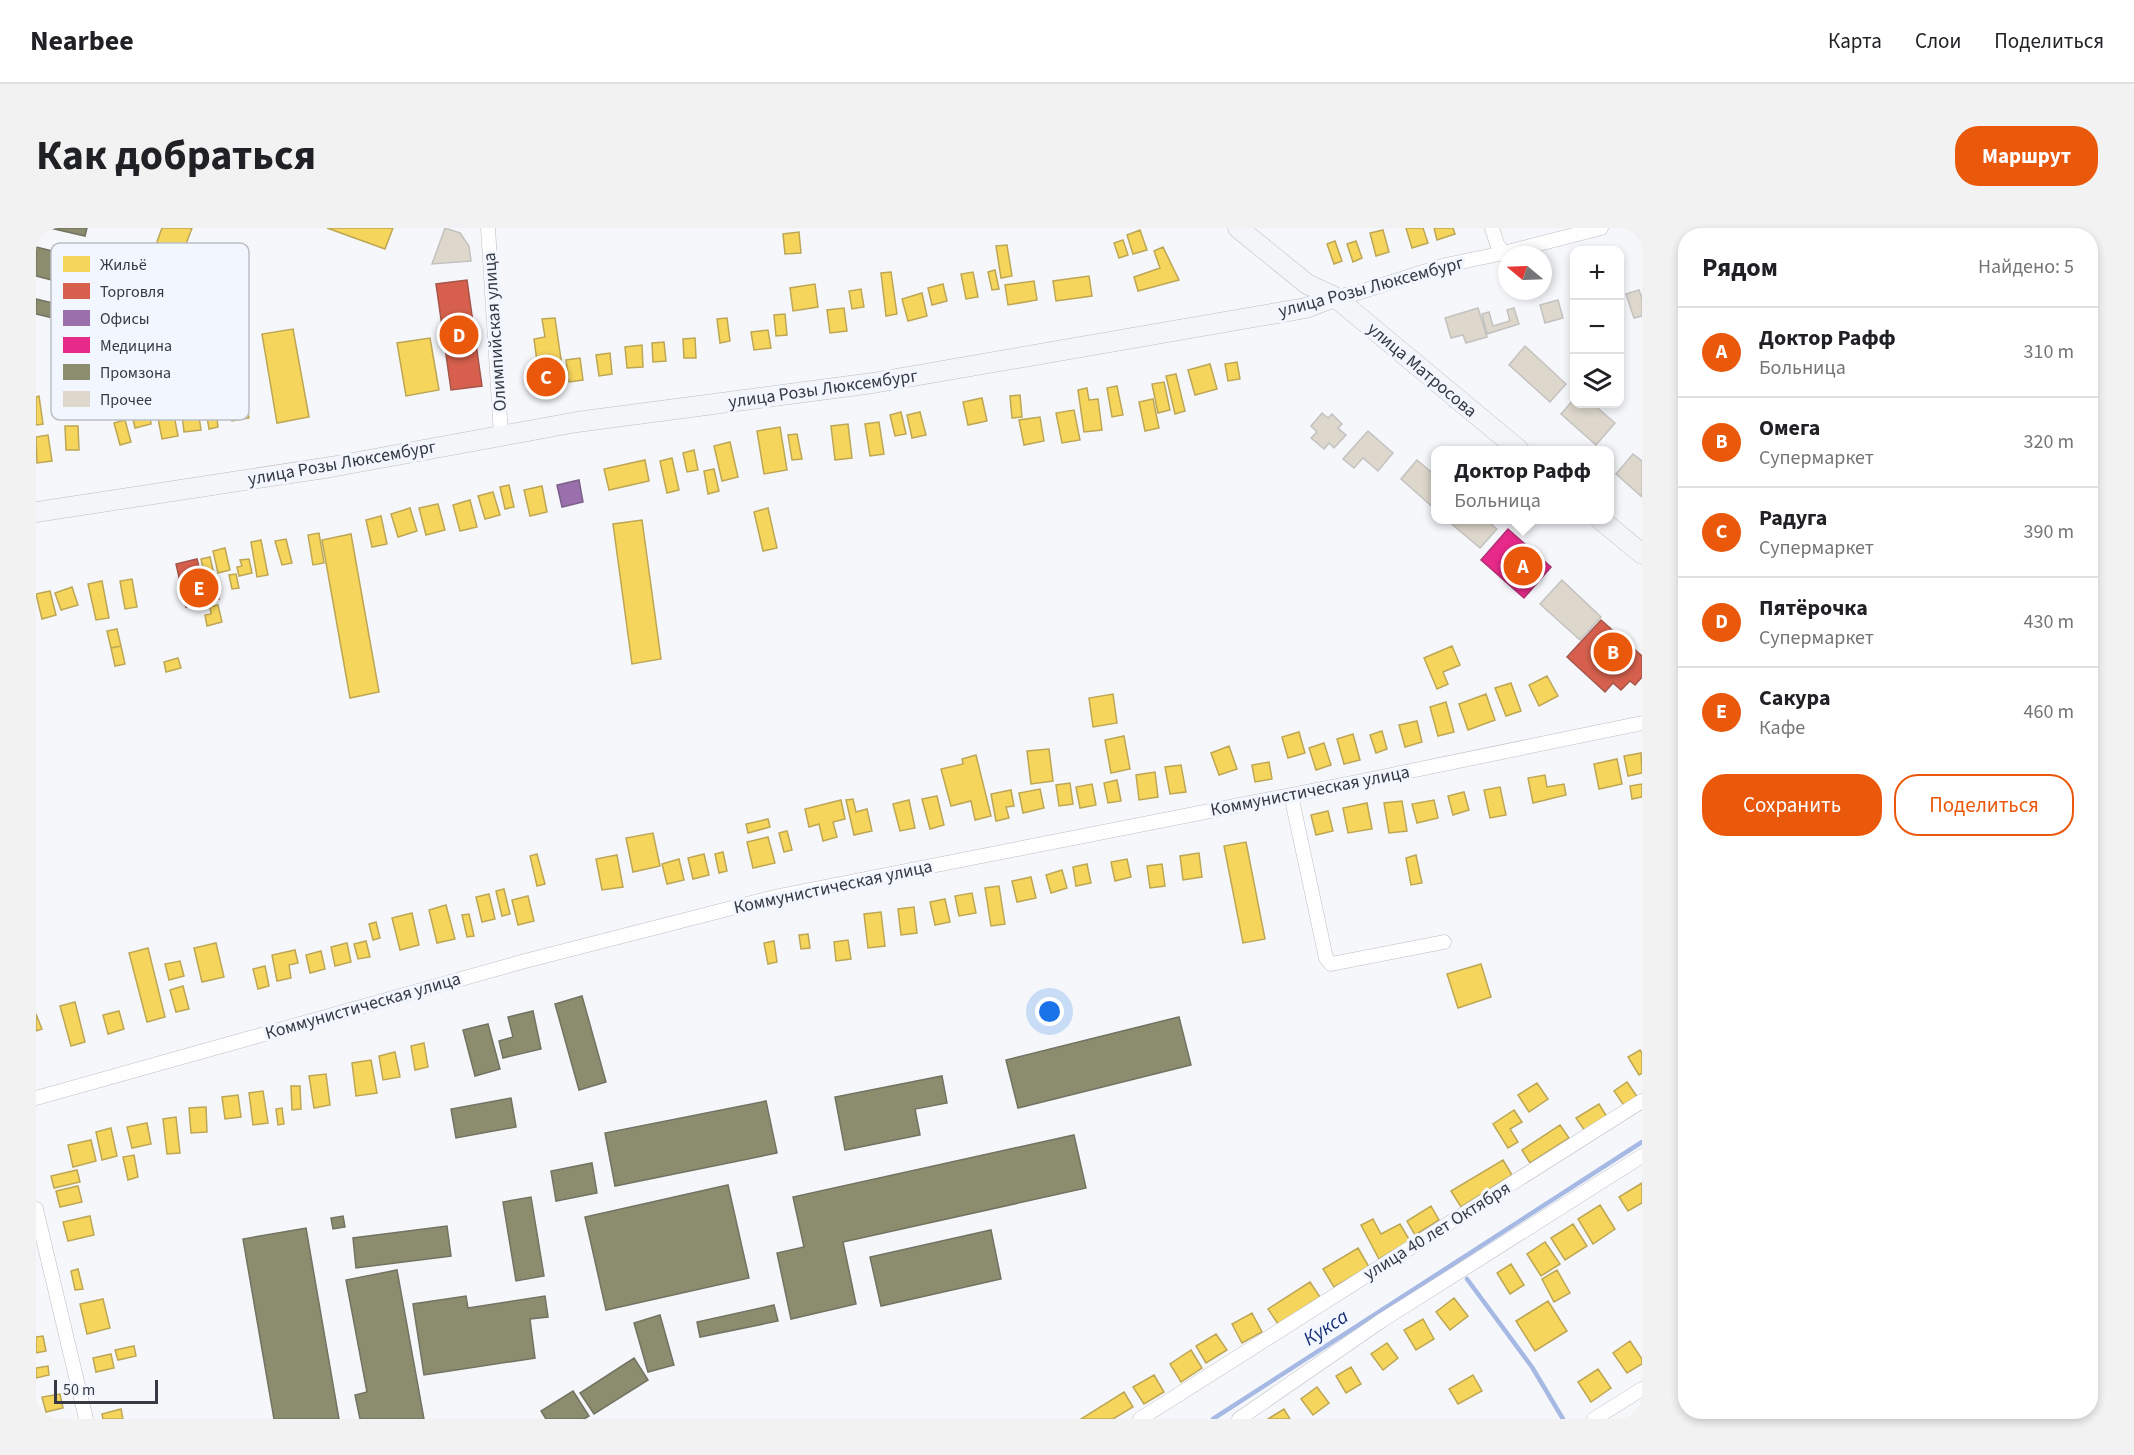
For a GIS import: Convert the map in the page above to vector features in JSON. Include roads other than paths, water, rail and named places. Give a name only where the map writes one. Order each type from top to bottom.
[{"type":"street","name":"Олимпийская улица","points":[[488,228],[501,435]]},
{"type":"street","name":"улица Матросова","points":[[1238,228],[1307,284],[1335,297],[1514,446]]},
{"type":"street","points":[[1492,228],[1499,246]]},
{"type":"street","name":"улица Розы Люксембург","points":[[1531,246],[1601,228]]},
{"type":"street","name":"улица Розы Люксембург","points":[[36,512],[331,467],[577,422],[873,383],[1306,308],[1335,297],[1357,293],[1446,265],[1498,254]]},
{"type":"street","points":[[1607,524],[1642,554]]},
{"type":"street","name":"Коммунистическая улица","points":[[36,1098],[525,961],[778,896],[1642,723]]},
{"type":"street","points":[[1291,795],[1326,958],[1331,964],[1444,942]]},
{"type":"street","name":"улица 40 лет Октября","points":[[1140,1419],[1642,1101]]},
{"type":"street","points":[[1239,1419],[1381,1321],[1642,1156]]},
{"type":"street","points":[[36,1209],[86,1419]]},
{"type":"street","points":[[1594,1419],[1642,1389]]},
{"type":"waterway","name":"Кукса","points":[[1213,1419],[1642,1142]]},
{"type":"waterway","name":"Кукса","points":[[1467,1279],[1532,1367],[1563,1419]]},
{"type":"place","name":"Пятёрочка","points":[[459,335]]},
{"type":"place","name":"Радуга","points":[[546,377]]},
{"type":"place","name":"Доктор Рафф","points":[[1523,566]]},
{"type":"place","name":"Сакура","points":[[199,588]]},
{"type":"place","name":"Омега","points":[[1613,652]]}]
